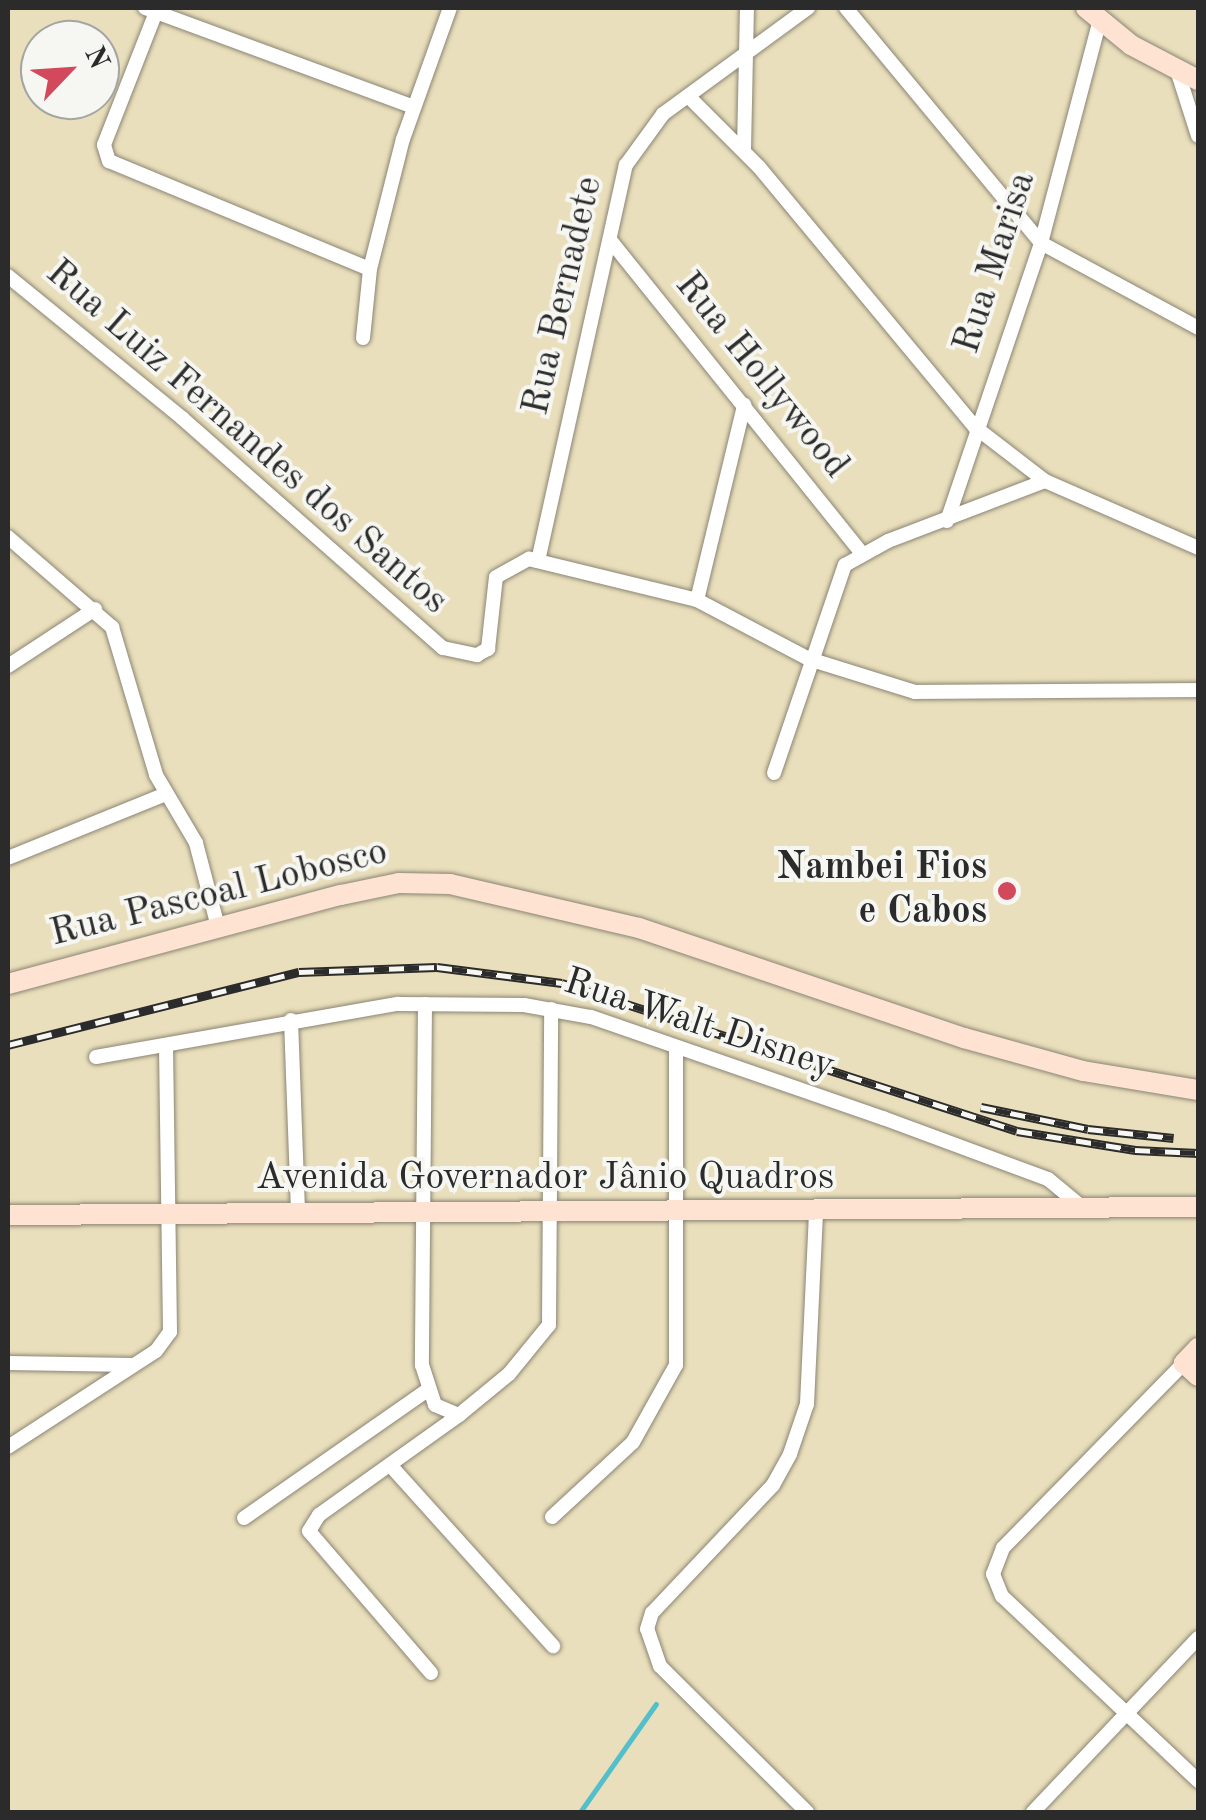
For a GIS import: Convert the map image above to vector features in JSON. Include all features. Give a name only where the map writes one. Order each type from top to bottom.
[{"type":"main road","points":[[1093,15],[1198,80]]},
{"type":"main road","name":"Rua Pascoal Lobosco","points":[[8,984],[399,883],[496,890],[640,928],[964,1038],[1083,1071],[1198,1090]]},
{"type":"main road","name":"Avenida Governador Jânio Quadros","points":[[8,1215],[420,1216],[1198,1207]]},
{"type":"street","points":[[363,338],[370,268],[412,106],[450,8]]},
{"type":"street","points":[[744,149],[747,8]]},
{"type":"street","name":"Rua Bernadete","points":[[538,561],[626,166],[642,138],[688,96],[808,8]]},
{"type":"street","points":[[846,8],[1041,243],[1198,328]]},
{"type":"street","points":[[370,268],[117,168],[104,146],[150,10],[412,106]]},
{"type":"street","name":"Rua Marisa","points":[[947,520],[975,427],[1041,243],[1093,15]]},
{"type":"street","points":[[1177,70],[1198,136]]},
{"type":"street","points":[[688,96],[744,149],[975,427],[1045,480],[1198,548]]},
{"type":"street","name":"Rua Hollywood","points":[[610,240],[862,553]]},
{"type":"street","name":"Rua Luiz Fernandes dos Santos","points":[[8,276],[182,418],[444,648],[478,656],[488,650],[496,577],[516,563],[538,561]]},
{"type":"street","points":[[697,600],[744,405]]},
{"type":"street","points":[[774,773],[834,585],[862,553],[1045,480]]},
{"type":"street","points":[[8,537],[96,609],[122,648],[144,740],[166,794],[196,843],[218,927]]},
{"type":"street","points":[[538,561],[697,600],[809,658],[915,692],[1198,690]]},
{"type":"street","points":[[10,660],[96,609]]},
{"type":"street","points":[[8,858],[166,794]]},
{"type":"street","points":[[424,1004],[420,1216],[426,1390],[435,1405],[459,1415]]},
{"type":"street","name":"Rua Walt Disney","points":[[96,1057],[291,1020],[424,1004],[550,1009],[676,1048],[1048,1178],[1083,1208]]},
{"type":"street","points":[[431,1673],[315,1546],[309,1531],[319,1514],[459,1415],[542,1340],[552,1309],[550,1009]]},
{"type":"street","points":[[291,1020],[298,1214]]},
{"type":"street","points":[[8,1447],[134,1365],[170,1332],[166,1046]]},
{"type":"street","points":[[552,1516],[633,1442],[670,1385],[681,1331],[676,1048]]},
{"type":"street","points":[[807,1812],[660,1666],[647,1630],[652,1613],[773,1485],[790,1454],[807,1404],[816,1213]]},
{"type":"street","points":[[1194,1362],[1003,1548],[993,1574],[1002,1596],[1198,1781]]},
{"type":"street","points":[[8,1363],[134,1365]]},
{"type":"street","points":[[244,1518],[426,1390]]},
{"type":"street","points":[[390,1465],[552,1646]]},
{"type":"street","points":[[1033,1812],[1198,1638]]},
{"type":"waterway","points":[[580,1812],[656,1704]]},
{"type":"waterway","points":[[398,1812],[444,1812]]},
{"type":"railway","points":[[8,1045],[299,972],[437,967],[562,983],[1017,1131],[1135,1150],[1198,1153]]},
{"type":"railway","points":[[981,1107],[1088,1129],[1174,1138]]},
{"type":"place","name":"Nambei Fios e Cabos","points":[[1007,891]]}]
